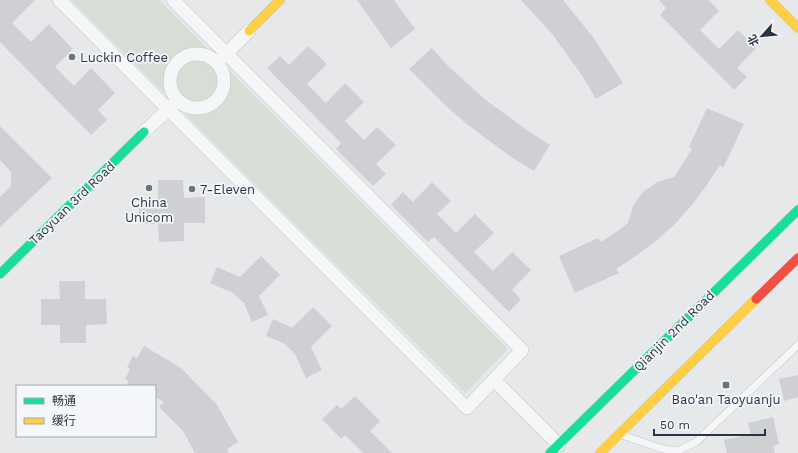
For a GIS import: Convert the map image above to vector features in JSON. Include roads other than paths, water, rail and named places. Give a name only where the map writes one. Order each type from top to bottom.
[{"type":"main road","points":[[249,31],[280,0]]},
{"type":"main road","points":[[770,0],[798,28]]},
{"type":"main road","name":"Taoyuan 3rd Road","points":[[0,274],[144,132]]},
{"type":"main road","name":"Qianjin 2nd Road","points":[[554,449],[798,210]]},
{"type":"main road","points":[[600,453],[798,258]]},
{"type":"street","points":[[59,0],[467,408],[522,350],[222,58],[173,0]]},
{"type":"street","points":[[222,58],[210,57],[202,54],[193,54],[184,57],[177,62],[172,70],[170,79],[171,88],[178,100],[188,106],[197,108],[206,107],[220,96],[224,84],[222,58],[249,31]]},
{"type":"street","points":[[144,132],[178,100]]},
{"type":"street","points":[[494,380],[554,449]]},
{"type":"lane","points":[[619,434],[663,449],[678,451],[696,442],[798,344]]},
{"type":"place","name":"Luckin Coffee","points":[[72,57]]},
{"type":"place","name":"China Unicom","points":[[149,188]]},
{"type":"place","name":"7-Eleven","points":[[192,189]]},
{"type":"place","name":"Bao'an Taoyuanju","points":[[726,385]]}]
